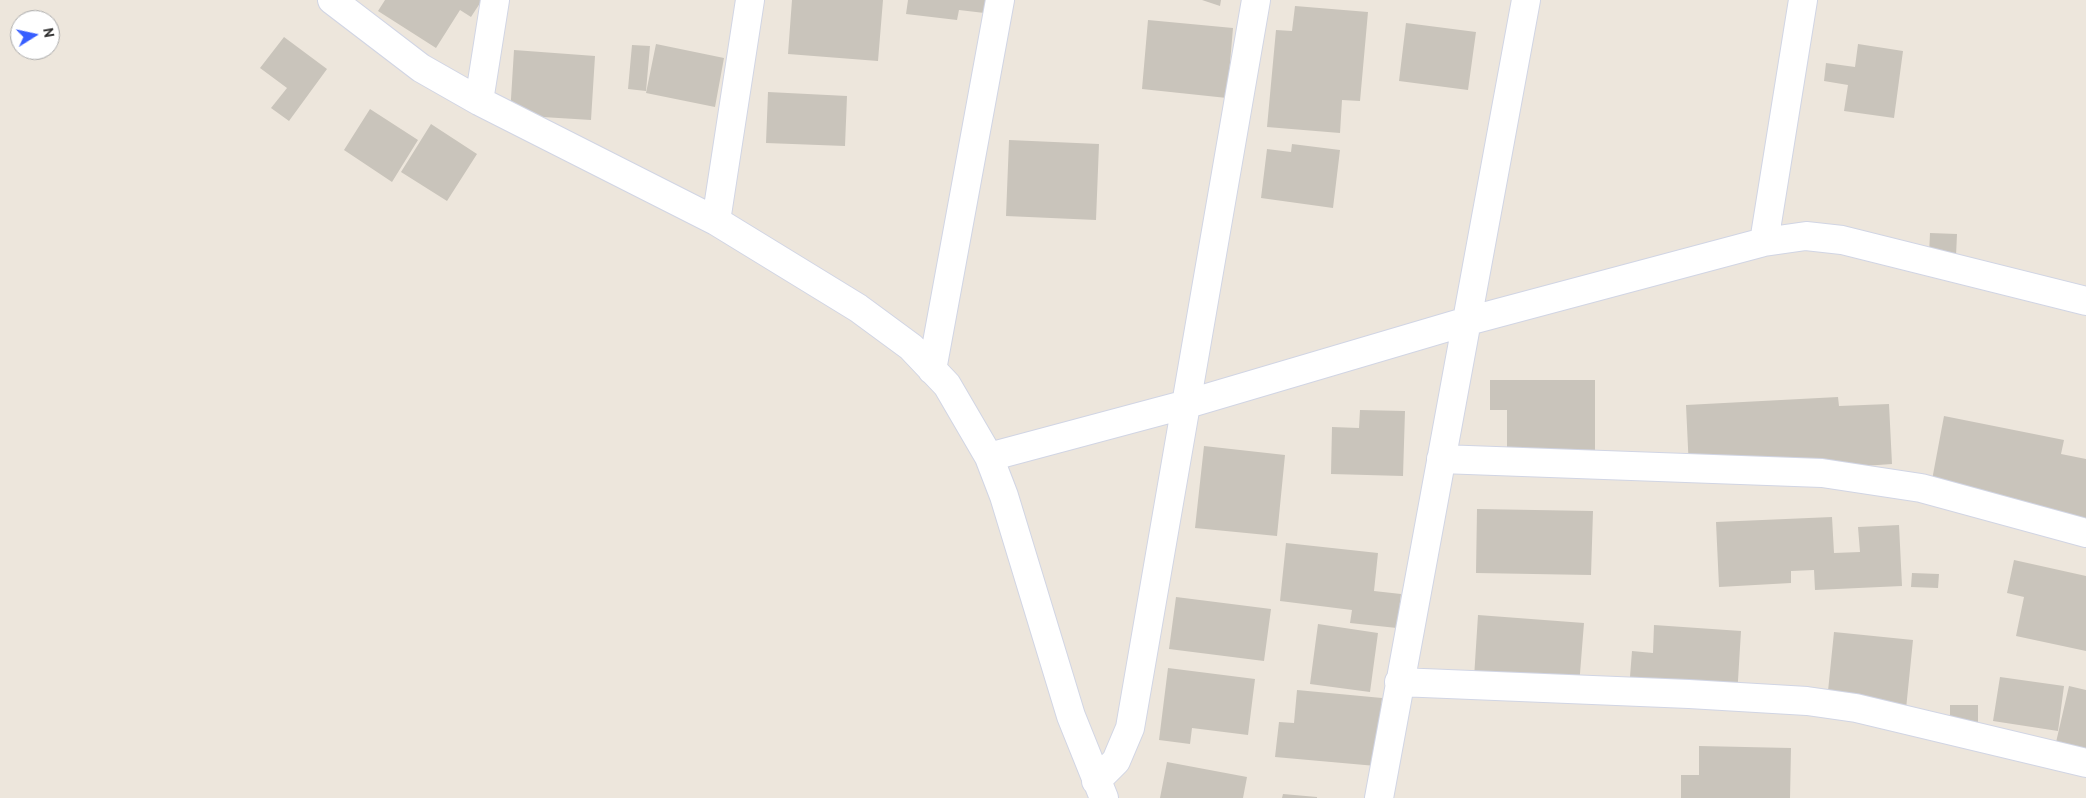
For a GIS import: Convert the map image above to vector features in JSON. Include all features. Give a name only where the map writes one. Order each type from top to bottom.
[{"type":"street","points":[[332,0],[421,68],[479,101],[716,221],[858,308],[911,347],[947,385],[989,458],[1007,504],[1071,716],[1100,789]]},
{"type":"street","points":[[479,101],[495,0]]},
{"type":"street","points":[[716,221],[750,0]]},
{"type":"street","points":[[932,370],[1000,0]]},
{"type":"street","points":[[1100,789],[1116,760],[1130,728],[1256,0]]},
{"type":"street","points":[[1379,798],[1526,0]]},
{"type":"street","points":[[1764,242],[1803,0]]},
{"type":"street","points":[[989,458],[1187,404],[1468,321],[1764,242],[1806,236],[1842,240],[2086,300]]},
{"type":"street","points":[[1442,459],[1822,473],[1921,488],[2086,533]]},
{"type":"street","points":[[1399,682],[1689,694],[1806,701],[1856,708],[2086,763]]},
{"type":"building","points":[[385,0],[482,0],[471,17],[460,10],[436,48],[378,11]]},
{"type":"building","points":[[792,0],[883,0],[878,61],[788,54]]},
{"type":"building","points":[[908,0],[995,0],[993,14],[959,10],[957,20],[906,14]]},
{"type":"building","points":[[1202,0],[1221,0],[1220,6]]},
{"type":"building","points":[[1295,6],[1368,12],[1360,101],[1342,100],[1340,133],[1267,127],[1276,30],[1292,31]]},
{"type":"building","points":[[1148,20],[1233,28],[1227,98],[1142,89]]},
{"type":"building","points":[[1406,23],[1476,32],[1468,90],[1399,81]]},
{"type":"building","points":[[284,37],[327,69],[289,121],[271,108],[287,88],[260,68]]},
{"type":"building","points":[[656,44],[724,58],[715,107],[646,93]]},
{"type":"building","points":[[1858,44],[1903,51],[1894,118],[1844,111],[1848,85],[1824,81],[1826,63],[1855,67]]},
{"type":"building","points":[[632,45],[650,46],[646,91],[628,89]]},
{"type":"building","points":[[514,50],[595,56],[591,120],[510,115]]},
{"type":"building","points":[[768,92],[847,96],[845,146],[766,143]]},
{"type":"building","points":[[370,109],[418,140],[392,182],[344,150]]},
{"type":"building","points":[[431,124],[477,154],[447,201],[401,172]]},
{"type":"building","points":[[1009,140],[1099,144],[1096,220],[1006,216]]},
{"type":"building","points":[[1292,144],[1340,150],[1333,208],[1261,198],[1267,149],[1291,152]]},
{"type":"building","points":[[1930,233],[1957,234],[1956,256],[1929,255]]},
{"type":"building","points":[[1490,380],[1595,380],[1595,464],[1507,463],[1507,410],[1490,410]]},
{"type":"building","points":[[1838,397],[1839,406],[1889,404],[1892,464],[1849,467],[1849,463],[1689,469],[1686,405]]},
{"type":"building","points":[[1360,410],[1405,411],[1403,476],[1331,474],[1332,427],[1359,428]]},
{"type":"building","points":[[1944,416],[2064,440],[2061,454],[2086,459],[2086,528],[1929,496]]},
{"type":"building","points":[[1204,446],[1285,455],[1277,536],[1195,528]]},
{"type":"building","points":[[1477,509],[1593,511],[1591,575],[1476,573]]},
{"type":"building","points":[[1832,517],[1834,553],[1860,552],[1858,527],[1899,525],[1902,586],[1815,590],[1814,570],[1791,571],[1791,583],[1719,587],[1716,522]]},
{"type":"building","points":[[1286,543],[1378,553],[1374,591],[1401,594],[1397,628],[1350,623],[1352,610],[1280,601]]},
{"type":"building","points":[[2014,560],[2086,576],[2086,651],[2016,636],[2024,597],[2007,593]]},
{"type":"building","points":[[1912,573],[1939,574],[1938,588],[1911,587]]},
{"type":"building","points":[[1176,597],[1271,609],[1264,661],[1169,649]]},
{"type":"building","points":[[1478,615],[1584,623],[1579,686],[1474,678]]},
{"type":"building","points":[[1318,624],[1378,633],[1370,692],[1310,684]]},
{"type":"building","points":[[1654,625],[1741,631],[1737,697],[1629,690],[1632,651],[1653,653]]},
{"type":"building","points":[[1834,632],[1913,640],[1906,709],[1827,701]]},
{"type":"building","points":[[1168,668],[1255,679],[1248,735],[1192,728],[1190,744],[1159,740]]},
{"type":"building","points":[[2000,677],[2064,686],[2058,731],[1993,721]]},
{"type":"building","points":[[2069,686],[2086,690],[2086,758],[2054,751]]},
{"type":"building","points":[[1297,690],[1382,698],[1376,766],[1275,757],[1279,722],[1294,723]]},
{"type":"building","points":[[1950,705],[1978,705],[1978,728],[1950,728]]},
{"type":"building","points":[[1699,746],[1791,748],[1790,798],[1681,798],[1681,775],[1699,775]]},
{"type":"building","points":[[1167,762],[1247,777],[1243,798],[1160,798]]},
{"type":"building","points":[[1283,794],[1317,797],[1317,798],[1282,798]]}]
